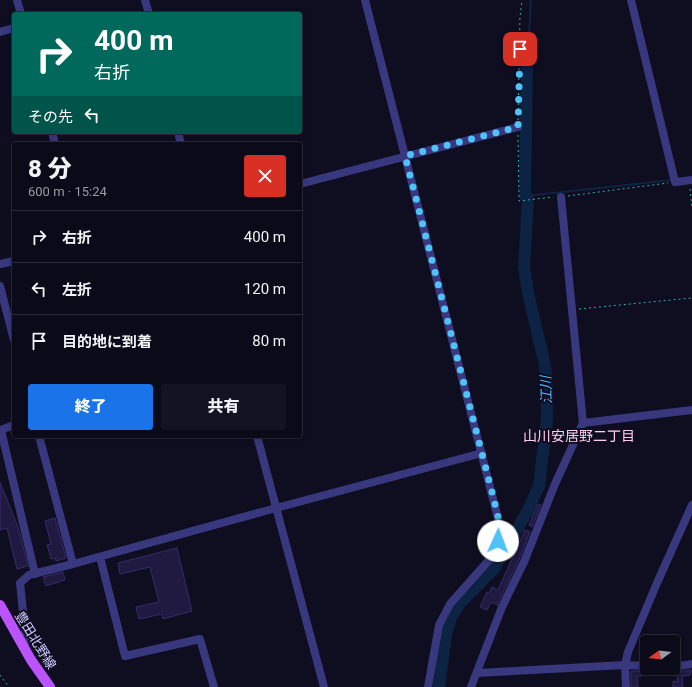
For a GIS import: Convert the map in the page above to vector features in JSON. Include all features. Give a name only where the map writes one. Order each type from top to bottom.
[{"type":"main road","name":"豊田北野線","points":[[0,605],[24,647],[50,687]]},
{"type":"street","points":[[16,0],[20,12]]},
{"type":"street","points":[[145,0],[148,12]]},
{"type":"street","points":[[365,0],[501,530],[490,559],[450,604],[439,625],[428,687]]},
{"type":"street","points":[[631,0],[675,182],[690,181]]},
{"type":"street","points":[[0,32],[12,29]]},
{"type":"street","points":[[302,183],[518,127]]},
{"type":"street","points":[[471,687],[502,607],[524,562],[555,484],[583,423],[561,196]]},
{"type":"street","points":[[0,264],[12,261]]},
{"type":"street","points":[[0,286],[12,332]]},
{"type":"street","points":[[583,423],[692,410]]},
{"type":"street","points":[[12,426],[1,430],[35,574]]},
{"type":"street","points":[[40,438],[73,564]]},
{"type":"street","points":[[258,438],[324,687]]},
{"type":"street","points":[[24,647],[26,640],[20,583],[29,575],[482,453]]},
{"type":"street","points":[[626,687],[625,665],[628,652],[657,583],[689,518],[692,505]]},
{"type":"street","points":[[100,557],[125,656],[200,639],[214,687]]},
{"type":"street","points":[[680,666],[692,664]]},
{"type":"street","points":[[477,673],[625,665],[640,666]]},
{"type":"path","points":[[522,0],[520,17],[518,127],[519,201],[661,185],[675,182]]},
{"type":"path","points":[[690,181],[692,208]]},
{"type":"path","points":[[572,310],[692,298]]},
{"type":"path","points":[[0,675],[9,687]]},
{"type":"building","points":[[0,482],[18,527],[28,566],[17,569],[7,528],[0,530]]},
{"type":"building","points":[[538,504],[541,505],[532,527],[529,525]]},
{"type":"building","points":[[55,518],[66,558],[56,561],[55,558],[51,559],[47,545],[51,544],[45,521]]},
{"type":"building","points":[[525,530],[530,532],[519,560],[497,605],[491,602],[487,610],[480,607],[487,592],[489,593],[492,587],[498,590]]},
{"type":"building","points":[[177,548],[192,611],[163,619],[162,614],[139,619],[136,607],[159,602],[150,567],[120,574],[118,563]]},
{"type":"building","points":[[63,572],[65,580],[46,586],[43,577]]},
{"type":"building","points":[[691,670],[690,675],[682,676],[683,687],[673,687],[673,681],[678,682],[677,675],[680,675],[680,671]]},
{"type":"building","points":[[631,671],[640,671],[640,675],[642,676],[637,676],[638,687],[631,687]]},
{"type":"waterway","points":[[527,67],[531,0]]},
{"type":"waterway","name":"江川","points":[[439,687],[446,635],[451,617],[461,602],[494,569],[527,512],[539,486],[547,419],[547,389],[545,365],[528,293],[524,267],[528,198],[525,196],[527,67]]},
{"type":"waterway","points":[[525,196],[673,180]]},
{"type":"district","name":"山川安居野二丁目","points":[[579,436]]},
{"type":"route","points":[[498,541],[501,530],[494,500],[405,156],[518,127],[520,49]]}]
